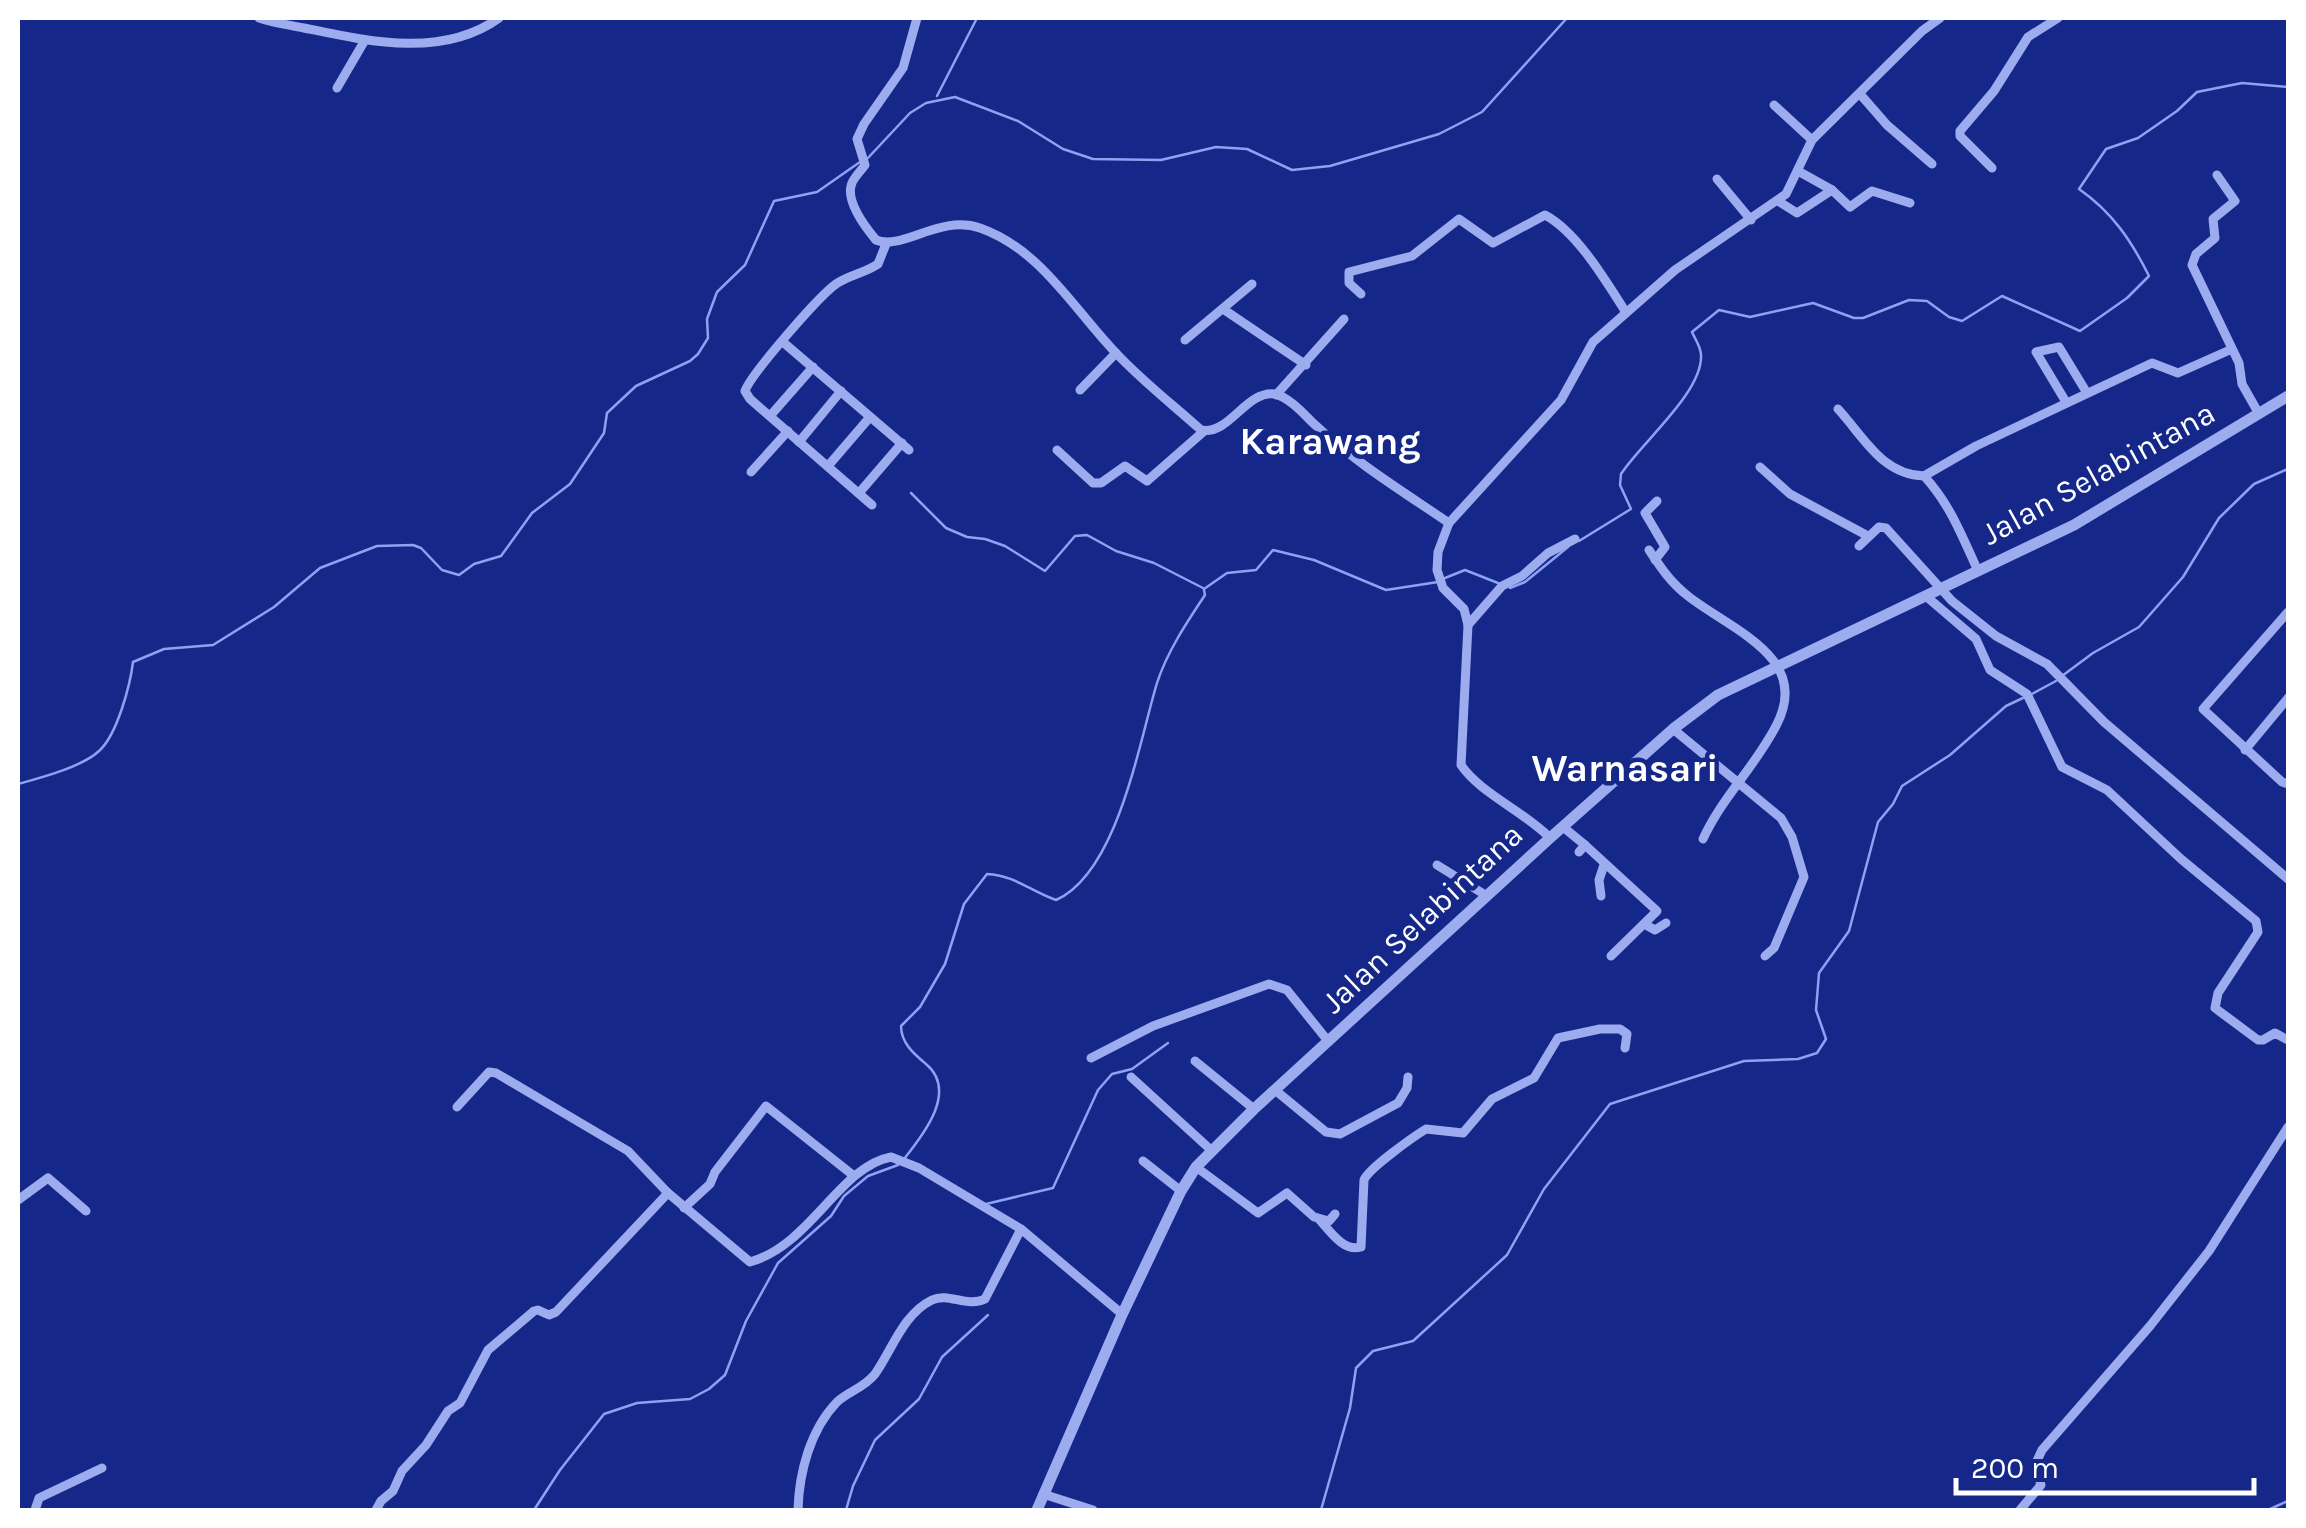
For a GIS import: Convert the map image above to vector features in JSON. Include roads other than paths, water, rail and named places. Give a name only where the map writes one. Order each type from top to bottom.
[{"type":"street","points":[[259,18],[364,40],[423,44],[476,31],[499,18]]},
{"type":"street","points":[[916,18],[903,68],[859,132],[856,144],[864,165],[850,188],[870,234],[886,244],[945,225],[970,226],[993,234],[1049,275],[1116,354],[1203,432]]},
{"type":"street","points":[[1915,18],[1922,30]]},
{"type":"street","points":[[1550,838],[1472,778],[1461,765],[1468,625],[1464,609],[1444,588],[1437,570],[1438,552],[1449,523],[1561,400],[1586,351],[1675,270],[1778,201],[1789,190],[1812,140],[1922,30],[1940,18]]},
{"type":"street","points":[[1992,168],[1960,136],[1960,131],[1994,91],[2028,36],[2058,18]]},
{"type":"street","points":[[337,88],[364,40]]},
{"type":"street","points":[[1860,94],[1932,164]]},
{"type":"street","points":[[1774,106],[1812,140]]},
{"type":"street","points":[[1798,171],[1832,190],[1848,207],[1872,190],[1910,204]]},
{"type":"street","points":[[2216,175],[2235,201],[2212,220],[2215,238],[2191,261],[2239,363],[2242,384],[2259,414]]},
{"type":"street","points":[[1718,179],[1751,220]]},
{"type":"street","points":[[1778,201],[1799,213],[1832,190]]},
{"type":"street","points":[[1361,294],[1348,283],[1350,272],[1412,256],[1459,219],[1493,243],[1545,214],[1592,262],[1626,312]]},
{"type":"street","points":[[872,505],[746,394],[746,388],[828,290],[880,262],[886,244]]},
{"type":"street","points":[[1185,340],[1252,284]]},
{"type":"street","points":[[1223,310],[1306,365]]},
{"type":"street","points":[[1057,450],[1098,484],[1125,466],[1147,481],[1203,432],[1218,428],[1262,396],[1276,394],[1344,319]]},
{"type":"street","points":[[784,342],[906,447],[858,493]]},
{"type":"street","points":[[2066,402],[2035,355],[2038,350],[2060,347],[2088,393]]},
{"type":"street","points":[[1838,410],[1889,467],[1900,473],[1924,476],[1951,458],[2152,363],[2178,373],[2232,349]]},
{"type":"street","points":[[1080,390],[1116,354]]},
{"type":"street","points":[[770,416],[812,368]]},
{"type":"street","points":[[799,442],[841,391]]},
{"type":"street","points":[[1276,394],[1345,452],[1449,523]]},
{"type":"street","name":"Jalan Selabintana","points":[[1037,1510],[1122,1314],[1196,1167],[1254,1109],[1550,838],[1673,729],[1718,695],[2074,525],[2288,396]]},
{"type":"street","points":[[828,466],[870,417]]},
{"type":"street","points":[[751,472],[788,432]]},
{"type":"street","points":[[1760,466],[1790,494],[1868,536]]},
{"type":"street","points":[[1924,476],[1948,505],[1978,571]]},
{"type":"street","points":[[1657,502],[1646,513],[1665,547],[1652,555],[1660,570],[1686,595],[1755,642],[1779,666],[1786,690],[1780,717],[1714,815],[1702,840]]},
{"type":"street","points":[[1859,546],[1883,526],[1906,546],[1940,590],[1996,636],[2048,664],[2104,722],[2288,879]]},
{"type":"street","points":[[1468,625],[1502,586],[1575,539]]},
{"type":"street","points":[[1927,597],[1976,639],[1990,670],[2027,694],[2062,767],[2107,790],[2256,921],[2258,932],[2218,993],[2215,1008],[2258,1040],[2276,1033],[2288,1040]]},
{"type":"street","points":[[2288,612],[2203,706],[2205,715],[2288,784]]},
{"type":"street","points":[[2245,750],[2288,698]]},
{"type":"street","points":[[1673,729],[1781,818],[1804,868],[1793,907],[1774,948],[1765,956]]},
{"type":"street","points":[[1563,827],[1582,849],[1656,911],[1611,956]]},
{"type":"street","points":[[1601,896],[1604,864]]},
{"type":"street","points":[[1437,865],[1487,896]]},
{"type":"street","points":[[1646,925],[1655,930],[1666,923]]},
{"type":"street","points":[[1091,1058],[1153,1026],[1269,984],[1287,990],[1328,1041]]},
{"type":"street","points":[[1196,1167],[1258,1213],[1288,1193],[1344,1244],[1352,1249],[1361,1247],[1364,1180],[1376,1164],[1426,1129],[1463,1133],[1492,1098],[1534,1078],[1551,1046],[1562,1036],[1620,1029],[1628,1037],[1624,1048]]},
{"type":"street","points":[[1195,1061],[1254,1109]]},
{"type":"street","points":[[457,1107],[482,1076],[496,1073],[628,1151],[684,1208],[753,1262],[812,1224],[854,1176],[879,1160],[901,1160],[976,1204],[1002,1214],[1122,1314]]},
{"type":"street","points":[[1132,1077],[1211,1150]]},
{"type":"street","points":[[1275,1090],[1326,1132],[1340,1134],[1398,1102],[1407,1088],[1408,1077]]},
{"type":"street","points":[[684,1208],[710,1184],[766,1106],[854,1176]]},
{"type":"street","points":[[2020,1510],[2041,1485],[2035,1465],[2038,1456],[2209,1251],[2288,1128]]},
{"type":"street","points":[[1143,1160],[1181,1191]]},
{"type":"street","points":[[18,1200],[48,1178],[86,1211]]},
{"type":"street","points":[[376,1510],[448,1411],[460,1403],[488,1350],[536,1310],[556,1312],[668,1193]]},
{"type":"street","points":[[1318,1218],[1328,1221],[1336,1214]]},
{"type":"street","points":[[798,1510],[803,1467],[818,1432],[837,1403],[872,1377],[910,1318],[924,1305],[939,1298],[964,1304],[984,1300],[1021,1229]]},
{"type":"street","points":[[35,1510],[39,1498],[102,1468]]},
{"type":"street","points":[[1043,1494],[1094,1510]]},
{"type":"waterway","points":[[937,96],[977,18]]},
{"type":"waterway","points":[[867,159],[910,113],[926,103],[955,97],[1018,121],[1063,149],[1093,159],[1161,160],[1216,147],[1247,149],[1292,170],[1330,166],[1439,134],[1482,112],[1567,18]]},
{"type":"waterway","points":[[1579,541],[1631,509],[1620,485],[1621,474],[1692,385],[1701,355],[1692,332],[1719,310],[1750,317],[1813,303],[1863,318],[1909,300],[1927,301],[1962,321],[2002,296],[2080,331],[2127,298],[2149,276],[2120,228],[2079,189],[2106,149],[2138,138],[2197,92],[2242,83],[2288,87]]},
{"type":"waterway","points":[[18,784],[72,767],[106,744],[126,696],[133,662],[164,649],[213,645],[274,607],[320,568],[377,546],[413,545],[442,570],[459,575],[474,564],[501,556],[532,513],[570,484],[604,433],[607,413],[636,386],[698,354],[708,338],[707,319],[717,292],[745,265],[774,201],[817,192],[860,162]]},
{"type":"waterway","points":[[2062,676],[2139,627],[2183,577],[2219,518],[2254,484],[2288,469]]},
{"type":"waterway","points":[[911,493],[946,528],[1005,546],[1045,571],[1075,536],[1087,535],[1203,588]]},
{"type":"waterway","points":[[1510,588],[1525,582],[1568,547]]},
{"type":"waterway","points":[[1204,589],[1227,573],[1256,570],[1273,550],[1314,560],[1386,590],[1438,582]]},
{"type":"waterway","points":[[1445,578],[1465,570],[1498,583]]},
{"type":"waterway","points":[[904,1159],[928,1125],[939,1087],[935,1075],[906,1043],[901,1026],[920,1007],[945,964],[964,904],[987,874],[1056,900],[1077,885],[1095,863],[1123,803],[1161,671],[1205,595],[1204,590]]},
{"type":"waterway","points":[[2032,694],[2056,681]]},
{"type":"waterway","points":[[1321,1510],[1350,1408],[1356,1368],[1373,1351],[1413,1341],[1507,1255],[1544,1189],[1610,1104],[1744,1061],[1798,1059],[1817,1053],[1826,1039],[1816,1010],[1819,973],[1849,931],[1878,822],[1902,786],[1950,755],[2006,706],[2025,697]]},
{"type":"waterway","points":[[986,1204],[1053,1188],[1098,1090],[1112,1074],[1132,1069],[1168,1043]]},
{"type":"waterway","points":[[534,1510],[604,1414],[637,1403],[690,1399],[725,1375],[746,1321],[778,1263],[831,1216],[844,1196],[868,1176],[898,1165]]},
{"type":"waterway","points":[[846,1510],[875,1440],[919,1399],[942,1357],[988,1315]]},
{"type":"waterway","points":[[2268,1510],[2288,1501]]},
{"type":"district","name":"Karawang","points":[[1330,441]]},
{"type":"district","name":"Warnasari","points":[[1625,768]]}]
